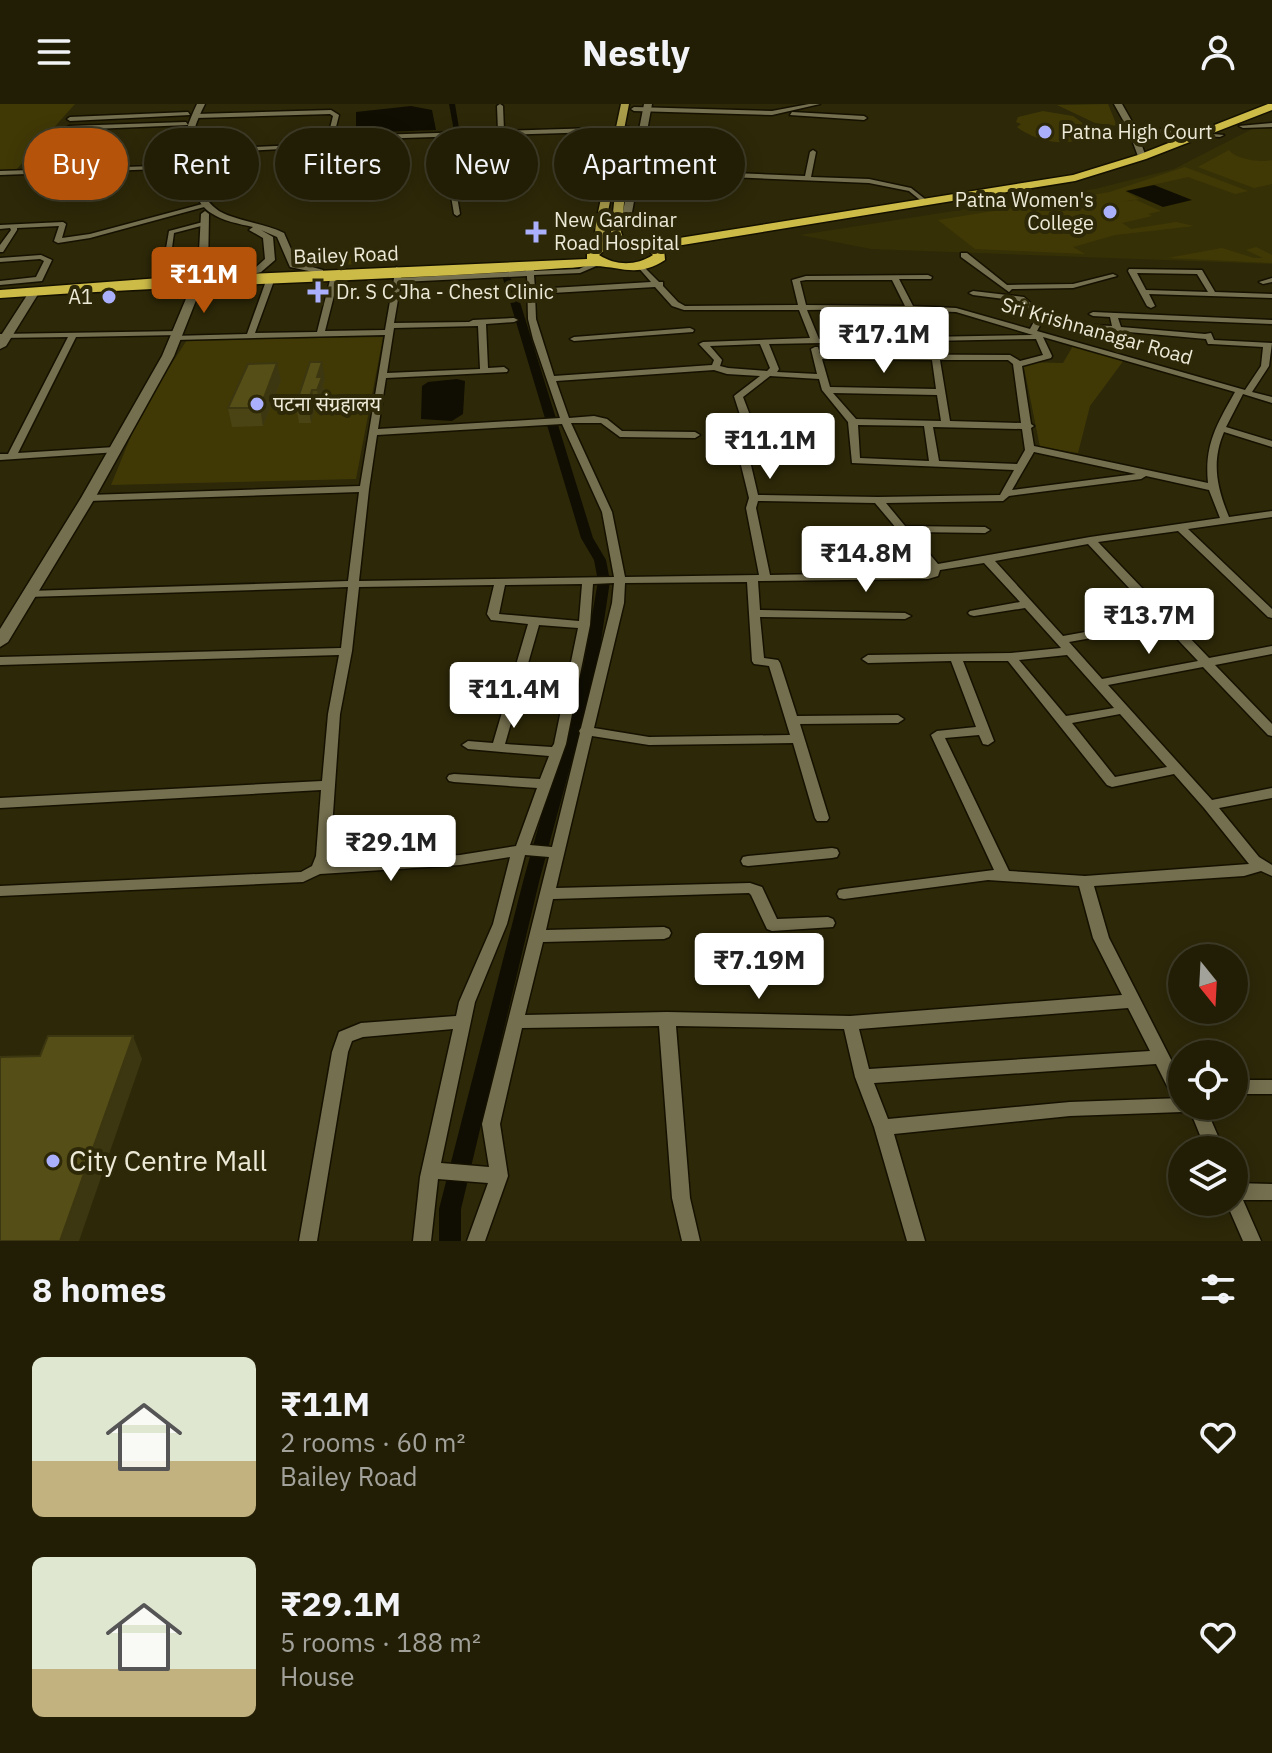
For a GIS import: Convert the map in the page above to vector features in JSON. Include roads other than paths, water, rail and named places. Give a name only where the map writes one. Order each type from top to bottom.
[{"type":"highway","points":[[657,250],[1075,178],[1142,157],[1202,132],[1262,121],[1272,106]]},
{"type":"highway","name":"Bailey Road","points":[[0,292],[244,275],[527,273],[596,254],[617,235],[657,250],[1074,183],[1162,158],[1262,121]]},
{"type":"highway","name":"Bailey Road","points":[[398,274],[529,264],[596,254],[618,267],[641,266],[658,259],[657,250]]},
{"type":"highway","name":"Bailey Road","points":[[200,278],[328,274]]},
{"type":"main road","points":[[624,128],[631,106]]},
{"type":"main road","points":[[596,254],[613,200]]},
{"type":"main road","points":[[617,235],[620,200]]},
{"type":"street","points":[[273,113],[281,104]]},
{"type":"street","points":[[735,104],[737,112]]},
{"type":"street","points":[[772,113],[781,108],[817,104]]},
{"type":"street","points":[[1118,104],[1132,129],[1142,157]]},
{"type":"street","points":[[1124,104],[1136,127],[1222,134]]},
{"type":"street","points":[[500,106],[501,128]]},
{"type":"street","points":[[631,106],[864,118]]},
{"type":"street","points":[[639,128],[647,106]]},
{"type":"street","points":[[69,128],[194,109]]},
{"type":"street","points":[[186,128],[194,109]]},
{"type":"street","points":[[70,119],[194,109],[331,112],[336,115],[332,132],[344,138],[426,135]]},
{"type":"street","points":[[1132,129],[1202,132]]},
{"type":"street","points":[[808,177],[813,152]]},
{"type":"street","points":[[0,173],[144,168]]},
{"type":"street","points":[[745,175],[899,186],[918,193],[927,203]]},
{"type":"street","points":[[0,642],[88,498],[177,335],[200,278],[203,213],[197,200]]},
{"type":"street","points":[[455,200],[457,214]]},
{"type":"street","points":[[165,270],[171,232],[203,213]]},
{"type":"street","points":[[203,213],[268,237],[270,260],[258,270],[244,275]]},
{"type":"street","points":[[0,227],[63,224],[58,241],[203,213],[221,215],[281,235],[293,265],[328,274],[320,334]]},
{"type":"street","points":[[0,250],[13,226]]},
{"type":"street","points":[[964,255],[1041,316],[1039,336],[1048,356],[1017,365]]},
{"type":"street","points":[[0,260],[48,260],[41,277],[2,338]]},
{"type":"street","points":[[641,266],[660,284],[678,306],[690,330],[718,360],[715,367]]},
{"type":"street","points":[[1162,270],[1176,292]]},
{"type":"street","points":[[1151,306],[1132,271],[1199,272],[1213,294]]},
{"type":"street","points":[[318,869],[323,856],[334,714],[346,651],[364,489],[398,274],[503,276],[527,273],[532,319],[562,420],[607,512],[618,603],[554,852],[548,894],[491,1124],[492,1176],[476,1241]]},
{"type":"street","points":[[1005,287],[1073,286],[1113,276]]},
{"type":"street","points":[[894,277],[910,308]]},
{"type":"street","points":[[928,277],[796,280],[795,286],[815,341],[826,390],[853,422],[855,461],[1020,467]]},
{"type":"street","points":[[250,336],[271,278]]},
{"type":"street","points":[[0,283],[32,288]]},
{"type":"street","points":[[530,292],[660,284]]},
{"type":"street","points":[[1145,292],[1272,296]]},
{"type":"street","points":[[973,293],[1021,299]]},
{"type":"street","name":"Sri Krishnanagar Road","points":[[678,306],[711,309],[956,310],[1272,400]]},
{"type":"street","points":[[1093,314],[1272,322]]},
{"type":"street","points":[[1114,316],[1117,329]]},
{"type":"street","points":[[2,338],[74,334],[320,334],[514,320]]},
{"type":"street","points":[[1201,321],[1211,342],[1270,344],[1268,366],[1244,392],[1219,428],[1210,466],[1211,487],[1225,519]]},
{"type":"street","points":[[473,322],[484,328],[484,371]]},
{"type":"street","points":[[1095,327],[1209,337]]},
{"type":"street","points":[[574,339],[690,330]]},
{"type":"street","points":[[6,457],[74,334]]},
{"type":"street","points":[[703,344],[1039,336]]},
{"type":"street","points":[[764,343],[775,367],[738,396],[746,418],[745,461],[754,498],[751,508],[758,578],[755,613],[758,661],[774,663],[822,818]]},
{"type":"street","points":[[754,498],[1003,498],[1030,448],[1029,426],[1017,365],[1010,358],[816,356]]},
{"type":"street","points":[[936,358],[946,423]]},
{"type":"street","points":[[552,379],[715,367],[727,371],[822,377]]},
{"type":"street","points":[[382,376],[504,370]]},
{"type":"street","points":[[826,390],[942,392]]},
{"type":"street","points":[[373,432],[600,419],[614,432],[627,435],[695,435]]},
{"type":"street","points":[[853,422],[1029,426]]},
{"type":"street","points":[[928,423],[934,463]]},
{"type":"street","points":[[1219,428],[1272,444]]},
{"type":"street","points":[[1030,448],[1211,487]]},
{"type":"street","points":[[6,457],[115,450]]},
{"type":"street","points":[[1005,494],[1152,474]]},
{"type":"street","points":[[88,498],[364,489]]},
{"type":"street","points":[[28,594],[353,584],[934,574],[935,568],[878,500]]},
{"type":"street","points":[[935,568],[1179,526],[1269,517]]},
{"type":"street","points":[[1179,526],[1270,610]]},
{"type":"street","points":[[903,529],[985,530]]},
{"type":"street","points":[[1090,540],[1272,732]]},
{"type":"street","points":[[987,559],[1266,869]]},
{"type":"street","points":[[422,1241],[431,1170],[467,1002],[500,924],[558,752],[591,580]]},
{"type":"street","points":[[500,582],[494,617],[584,625]]},
{"type":"street","points":[[974,613],[1027,604]]},
{"type":"street","points":[[755,613],[905,616]]},
{"type":"street","points":[[1061,640],[1165,621]]},
{"type":"street","points":[[498,747],[534,622]]},
{"type":"street","points":[[1099,683],[1272,650]]},
{"type":"street","points":[[0,661],[346,651]]},
{"type":"street","points":[[868,659],[1011,657],[1070,651]]},
{"type":"street","points":[[955,657],[986,736],[943,732],[937,735],[1004,876]]},
{"type":"street","points":[[1011,657],[1112,782],[1177,769]]},
{"type":"street","points":[[1063,721],[1123,710]]},
{"type":"street","points":[[792,720],[898,719]]},
{"type":"street","points":[[585,731],[649,741],[798,739]]},
{"type":"street","points":[[468,745],[558,752]]},
{"type":"street","points":[[454,778],[545,784]]},
{"type":"street","points":[[0,803],[328,785]]},
{"type":"street","points":[[1209,805],[1272,793]]},
{"type":"street","points":[[0,891],[303,877],[318,869],[460,860],[524,850],[554,852]]},
{"type":"street","points":[[748,861],[832,853]]},
{"type":"street","points":[[844,894],[988,875],[1085,881],[1266,869]]},
{"type":"street","points":[[1085,881],[1101,938],[1168,1071]]},
{"type":"street","points":[[548,894],[750,888],[757,891],[772,925],[828,923]]},
{"type":"street","points":[[538,936],[664,933]]},
{"type":"street","points":[[517,1022],[667,1019],[850,1023],[1133,1001]]},
{"type":"street","points":[[667,1019],[681,1198],[691,1241]]},
{"type":"street","points":[[308,1241],[345,1037],[361,1030],[464,1022]]},
{"type":"street","points":[[850,1023],[863,1077],[883,1127],[916,1241]]},
{"type":"street","points":[[863,1077],[1161,1057]]},
{"type":"street","points":[[1248,1087],[1272,1087]]},
{"type":"street","points":[[883,1127],[1070,1109],[1168,1106]]},
{"type":"street","points":[[431,1170],[492,1176]]},
{"type":"street","points":[[1248,1191],[1272,1192]]},
{"type":"street","points":[[1241,1216],[1252,1241]]},
{"type":"waterway","points":[[452,104],[456,128]]},
{"type":"waterway","points":[[450,1241],[450,1209],[532,878],[590,668],[604,581],[600,560],[587,538],[511,286],[504,274]]},
{"type":"place","name":"Patna High Court","points":[[1045,132]]},
{"type":"place","name":"Patna Women's College","points":[[1110,212]]},
{"type":"place","name":"New Gardinar Road Hospital","points":[[536,232]]},
{"type":"place","name":"Dr. S C Jha - Chest Clinic","points":[[318,292]]},
{"type":"place","name":"A1","points":[[109,297]]},
{"type":"place","name":"पटना संग्रहालय","points":[[257,404]]},
{"type":"place","name":"City Centre Mall","points":[[53,1161]]}]
